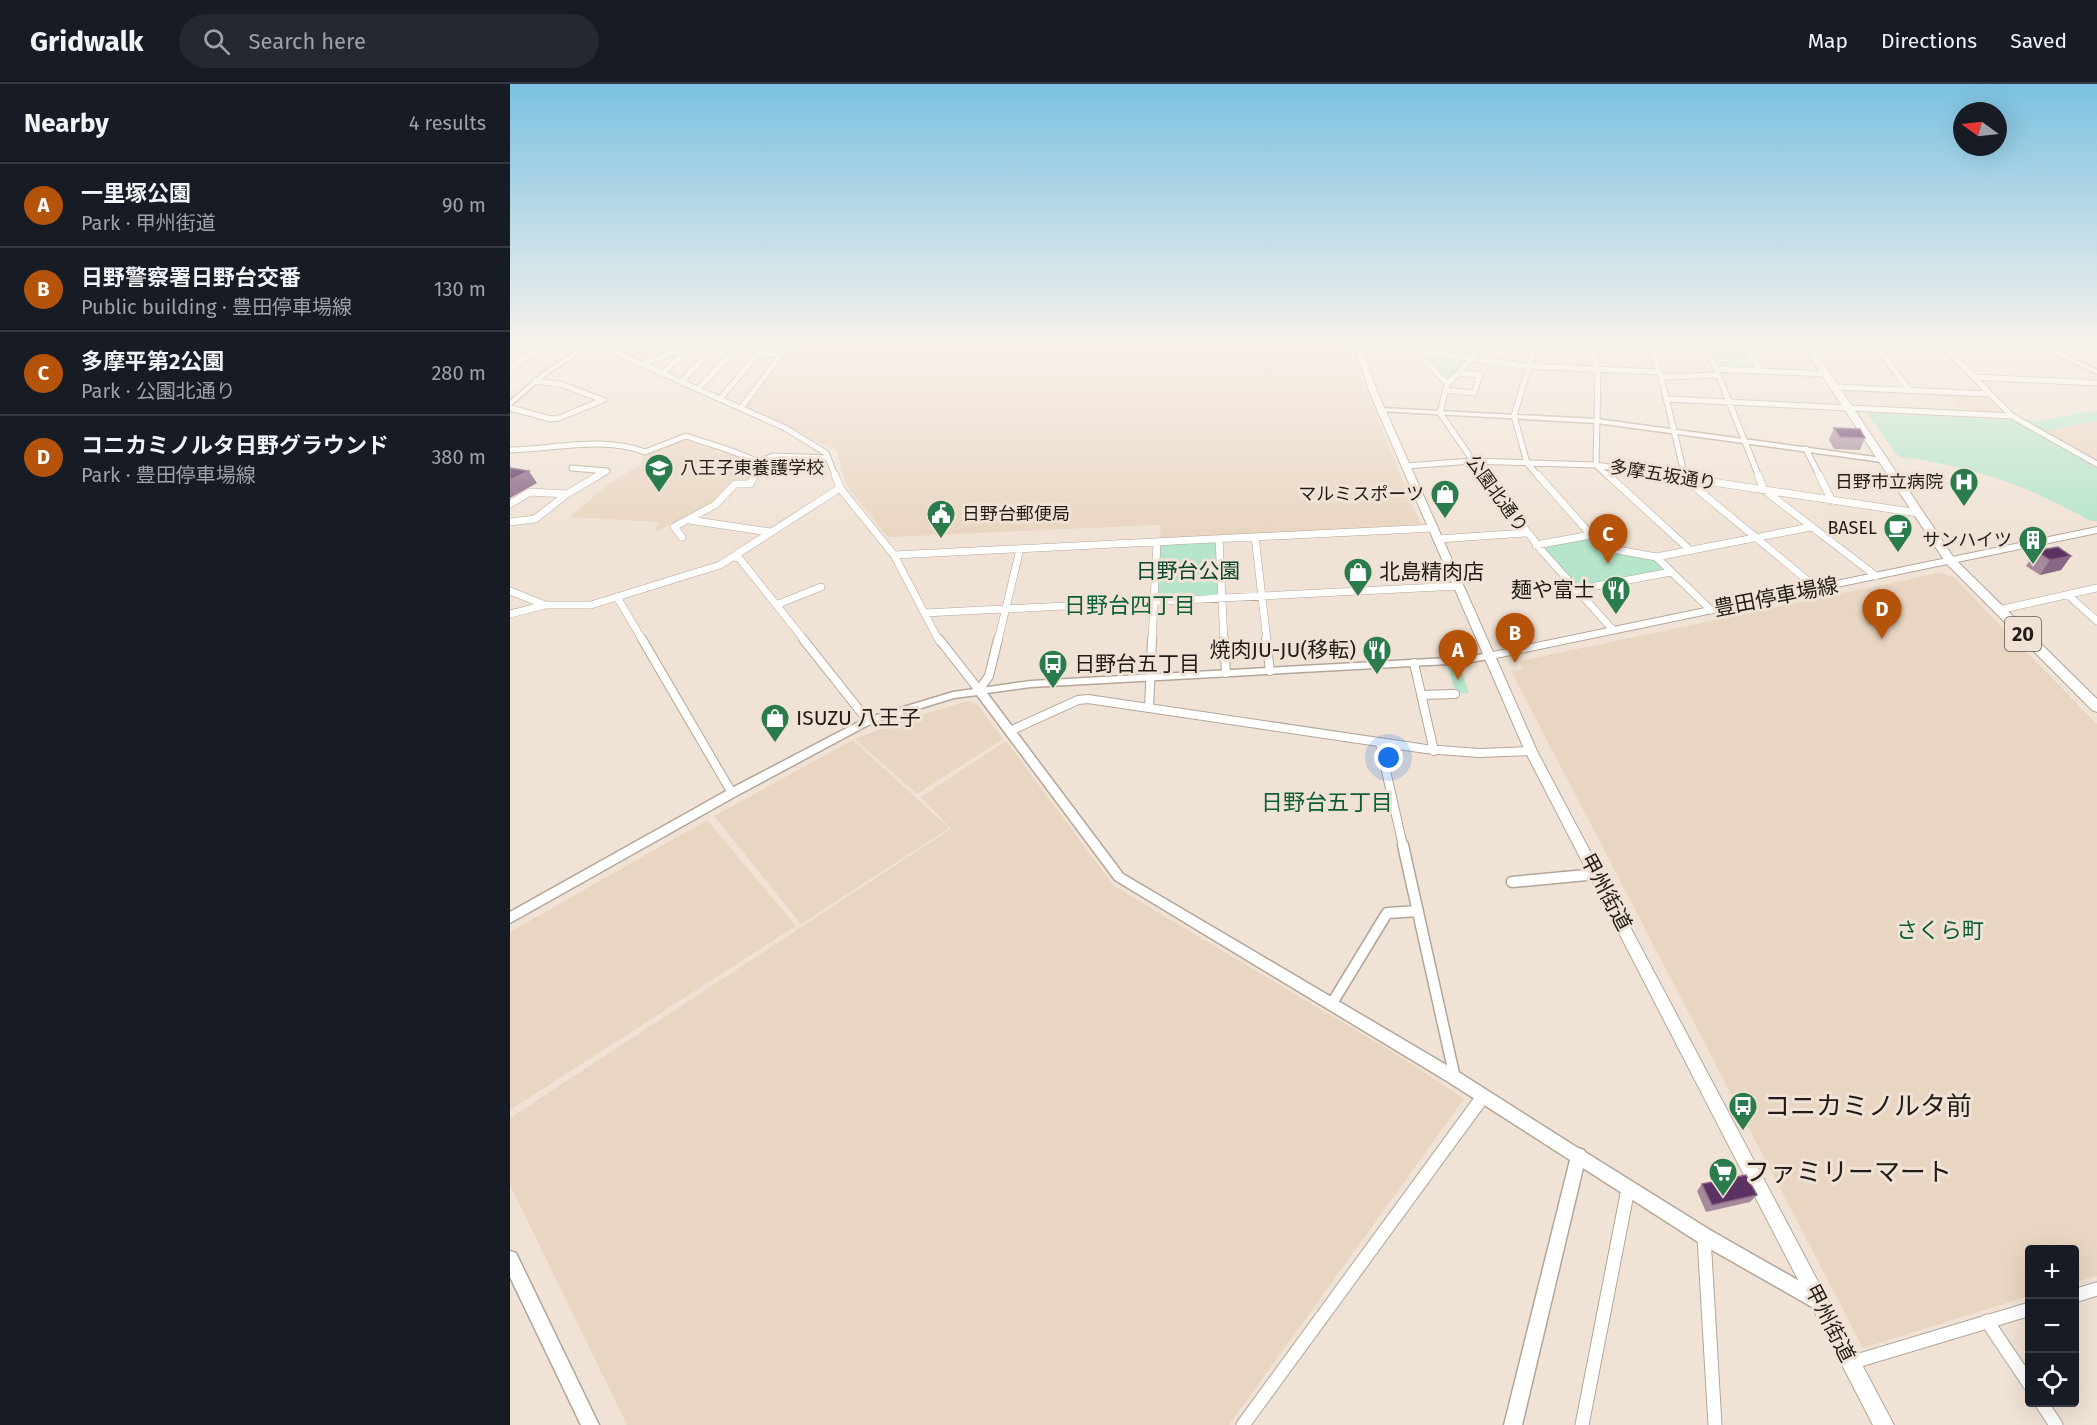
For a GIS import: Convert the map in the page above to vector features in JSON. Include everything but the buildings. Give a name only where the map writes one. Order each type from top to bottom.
[{"type":"highway","name":"20","points":[[1851,409],[1882,460],[1950,560],[2097,707]]},
{"type":"main road","name":"甲州街道","points":[[1382,410],[1531,751],[1884,1425]]},
{"type":"main road","name":"豊田停車場線","points":[[1490,656],[2096,530]]},
{"type":"street","points":[[515,408],[551,419],[584,408]]},
{"type":"street","points":[[741,408],[785,428],[826,453],[840,488],[894,555],[940,642],[979,690],[1119,877],[1483,1095],[1704,1236],[1818,1301]]},
{"type":"street","points":[[1440,413],[1441,408]]},
{"type":"street","points":[[1516,408],[1514,416],[1527,463],[1591,535],[1618,550],[1656,557],[1811,527]]},
{"type":"street","points":[[1597,408],[1596,465],[1690,551]]},
{"type":"street","points":[[1669,408],[1684,479],[1818,589]]},
{"type":"street","points":[[1732,408],[1764,490],[1876,576]]},
{"type":"street","points":[[1822,408],[2012,416]]},
{"type":"street","points":[[2004,408],[2012,416],[2097,464]]},
{"type":"street","points":[[1382,410],[1597,420],[1882,460]]},
{"type":"street","name":"公園北通り","points":[[1440,413],[1472,461],[1525,532],[1613,630]]},
{"type":"street","points":[[510,450],[599,446],[636,447],[645,452],[686,436],[725,450],[744,454],[762,464],[750,484],[735,484],[715,505],[674,527],[682,537]]},
{"type":"street","points":[[1806,449],[1832,501]]},
{"type":"street","points":[[758,462],[773,456],[828,458]]},
{"type":"street","name":"多摩五坂通り","points":[[1406,466],[1472,461],[1596,465],[1918,513]]},
{"type":"street","points":[[510,522],[527,524],[553,508],[567,494],[607,471],[572,468]]},
{"type":"street","points":[[510,614],[545,605],[591,605],[720,565],[840,488]]},
{"type":"street","points":[[510,504],[531,492],[567,494]]},
{"type":"street","points":[[688,520],[770,532]]},
{"type":"street","points":[[894,555],[1434,528]]},
{"type":"street","points":[[1438,539],[1525,532]]},
{"type":"street","points":[[1536,545],[1591,535]]},
{"type":"street","points":[[1255,537],[1270,671]]},
{"type":"street","points":[[1219,539],[1227,673]]},
{"type":"street","points":[[1149,708],[1157,542]]},
{"type":"street","points":[[979,690],[989,676],[1020,549]]},
{"type":"street","points":[[734,557],[739,558],[868,721]]},
{"type":"street","points":[[1656,557],[1711,610]]},
{"type":"street","points":[[1575,590],[1671,572]]},
{"type":"street","points":[[925,613],[1459,586]]},
{"type":"street","points":[[776,605],[821,587]]},
{"type":"street","points":[[1999,610],[2097,588]]},
{"type":"street","points":[[510,591],[545,605]]},
{"type":"street","points":[[2068,595],[2097,621]]},
{"type":"street","points":[[617,597],[732,793]]},
{"type":"street","points":[[510,918],[732,793],[868,721],[953,695],[1031,684],[1466,660],[1490,656]]},
{"type":"street","points":[[1414,663],[1434,751]]},
{"type":"street","points":[[1421,695],[1455,693]]},
{"type":"street","points":[[1010,731],[1078,700],[1088,699],[1204,719],[1434,751],[1488,754],[1531,751]]},
{"type":"street","points":[[1380,744],[1455,1078]]},
{"type":"street","points":[[1512,882],[1597,874]]},
{"type":"street","points":[[1331,1005],[1387,913],[1418,911]]},
{"type":"street","points":[[1243,1425],[1483,1095]]},
{"type":"street","points":[[1513,1425],[1579,1155]]},
{"type":"street","points":[[1582,1425],[1628,1189]]},
{"type":"street","points":[[1704,1236],[1715,1425]]},
{"type":"street","points":[[510,1259],[590,1425]]},
{"type":"street","points":[[2079,1295],[2096,1292]]},
{"type":"street","points":[[1850,1363],[2025,1310]]},
{"type":"street","points":[[1987,1321],[2025,1378]]},
{"type":"street","points":[[2044,1407],[2056,1425]]},
{"type":"shaded area","points":[[746,408],[1373,408],[1422,528],[1161,541],[1160,525],[888,537],[846,485],[837,451]]},
{"type":"shaded area","points":[[1959,408],[1997,408],[2002,413],[1962,411]]},
{"type":"shaded area","points":[[2097,421],[2097,460],[2044,431]]},
{"type":"shaded area","name":"八王子東養護学校","points":[[683,439],[721,453],[741,455],[759,465],[748,483],[732,482],[712,504],[655,532],[658,522],[570,517],[608,484],[642,464],[643,456]]},
{"type":"shaded area","points":[[1939,573],[1953,577],[2097,724],[2097,1276],[2079,1281],[2079,1245],[2025,1245],[2025,1297],[1863,1348],[1511,671],[1523,670],[1520,661]]},
{"type":"shaded area","points":[[968,701],[977,704],[1003,739],[917,794],[855,739],[904,720]]},
{"type":"shaded area","points":[[853,740],[949,828],[801,924],[714,816]]},
{"type":"shaded area","points":[[1006,741],[1114,886],[1404,1059],[1464,1099],[1229,1425],[627,1425],[510,1185],[510,1118],[951,829],[921,797]]},
{"type":"shaded area","points":[[707,820],[796,926],[510,1110],[510,932]]},
{"type":"green space","points":[[2097,410],[2097,421],[2044,431],[2020,419],[2039,421]]},
{"type":"green space","points":[[1867,413],[2013,420],[2097,468],[2097,521],[2091,521],[2044,497],[1999,479],[1953,466],[1901,457],[1896,454]]},
{"type":"green space","points":[[1591,535],[1602,543],[1656,557],[1671,572],[1575,590],[1536,545]]},
{"type":"green space","name":"日野台公園","points":[[1219,542],[1222,598],[1155,602],[1157,545]]},
{"type":"green space","points":[[1460,667],[1469,693],[1456,693],[1448,668]]},
{"type":"place","name":"八王子東養護学校","points":[[659,494]]},
{"type":"place","name":"日野市立病院","points":[[1964,508]]},
{"type":"place","name":"マルミスポーツ","points":[[1445,520]]},
{"type":"place","name":"日野台郵便局","points":[[941,540]]},
{"type":"place","name":"BASEL","points":[[1898,554]]},
{"type":"place","name":"多摩平第2公園","points":[[1608,564]]},
{"type":"place","name":"サンハイツ","points":[[2033,566]]},
{"type":"place","name":"北島精肉店","points":[[1358,598]]},
{"type":"place","name":"麺や富士","points":[[1616,616]]},
{"type":"place","name":"コニカミノルタ日野グラウンド","points":[[1882,639]]},
{"type":"place","name":"日野警察署日野台交番","points":[[1515,663]]},
{"type":"place","name":"焼肉JU-JU(移転)","points":[[1377,676]]},
{"type":"place","name":"一里塚公園","points":[[1458,680]]},
{"type":"place","name":"日野台五丁目","points":[[1053,690]]},
{"type":"place","name":"ISUZU 八王子","points":[[775,744]]},
{"type":"place","name":"コニカミノルタ前","points":[[1743,1132]]},
{"type":"place","name":"ファミリーマート","points":[[1723,1198]]},
{"type":"district","name":"日野台四丁目","points":[[1130,605]]},
{"type":"district","name":"日野台五丁目","points":[[1327,802]]},
{"type":"district","name":"さくら町","points":[[1940,930]]}]
